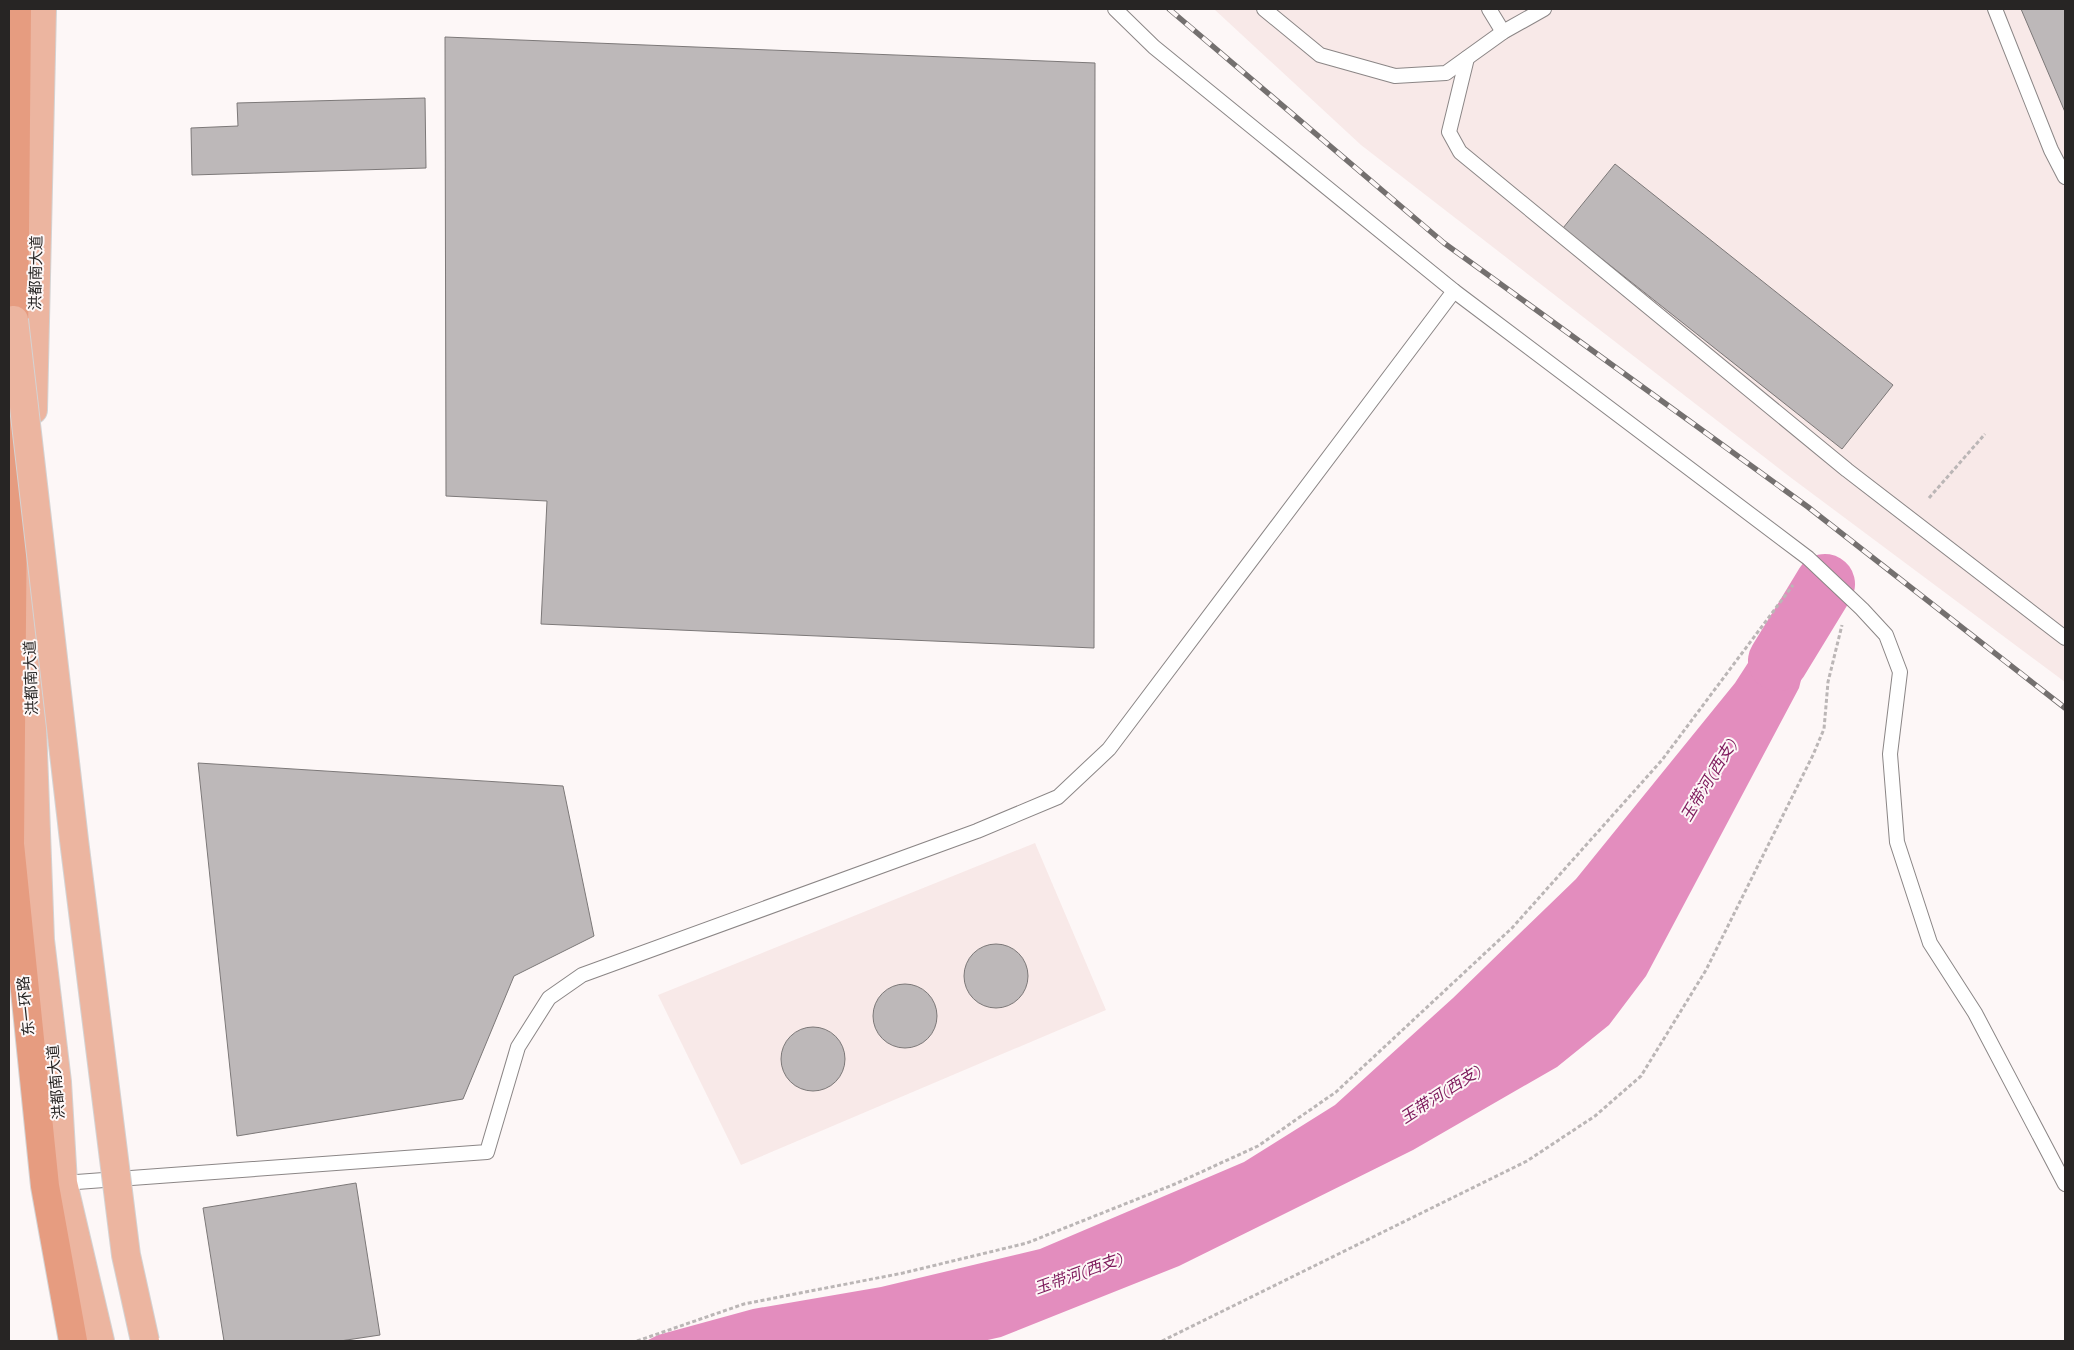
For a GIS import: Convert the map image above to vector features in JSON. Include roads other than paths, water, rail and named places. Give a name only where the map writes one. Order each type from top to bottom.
[{"type":"highway","name":"东一环路","points":[[17,9],[10,844],[45,1186],[73,1341]]},
{"type":"main road","name":"洪都南大道","points":[[42,9],[28,617],[40,940],[57,1082],[63,1183],[100,1341]]},
{"type":"main road","points":[[14,320],[74,840],[126,1255],[145,1341]]},
{"type":"lane","points":[[1115,9],[1154,47],[1454,290],[1808,558],[1862,609],[1886,635],[1900,672],[1890,754],[1897,842],[1930,944],[1975,1013],[2065,1184]]},
{"type":"lane","points":[[1264,9],[1320,55],[1395,76],[1446,74],[1502,32],[1544,9]]},
{"type":"lane","points":[[1489,9],[1502,32]]},
{"type":"lane","points":[[1995,9],[2051,150],[2065,176]]},
{"type":"lane","points":[[1468,58],[1449,132],[1460,152],[1847,470],[2065,638]]},
{"type":"lane","points":[[63,1183],[487,1152],[518,1047],[549,998],[582,975],[978,830],[1058,797],[1108,749],[1454,290]]},
{"type":"water","points":[[1820,590],[1822,604],[1799,688],[1646,976],[1609,1025],[1557,1067],[1413,1150],[1179,1266],[1001,1337],[983,1341],[646,1341],[658,1335],[753,1309],[881,1287],[1040,1249],[1244,1162],[1335,1105],[1453,998],[1576,879],[1735,683],[1779,615],[1790,602],[1805,592]]},
{"type":"waterway","name":"玉带河(西支)","points":[[1778,661],[1825,584]]},
{"type":"railway","points":[[1169,9],[1444,243],[1808,507],[2065,708]]}]
